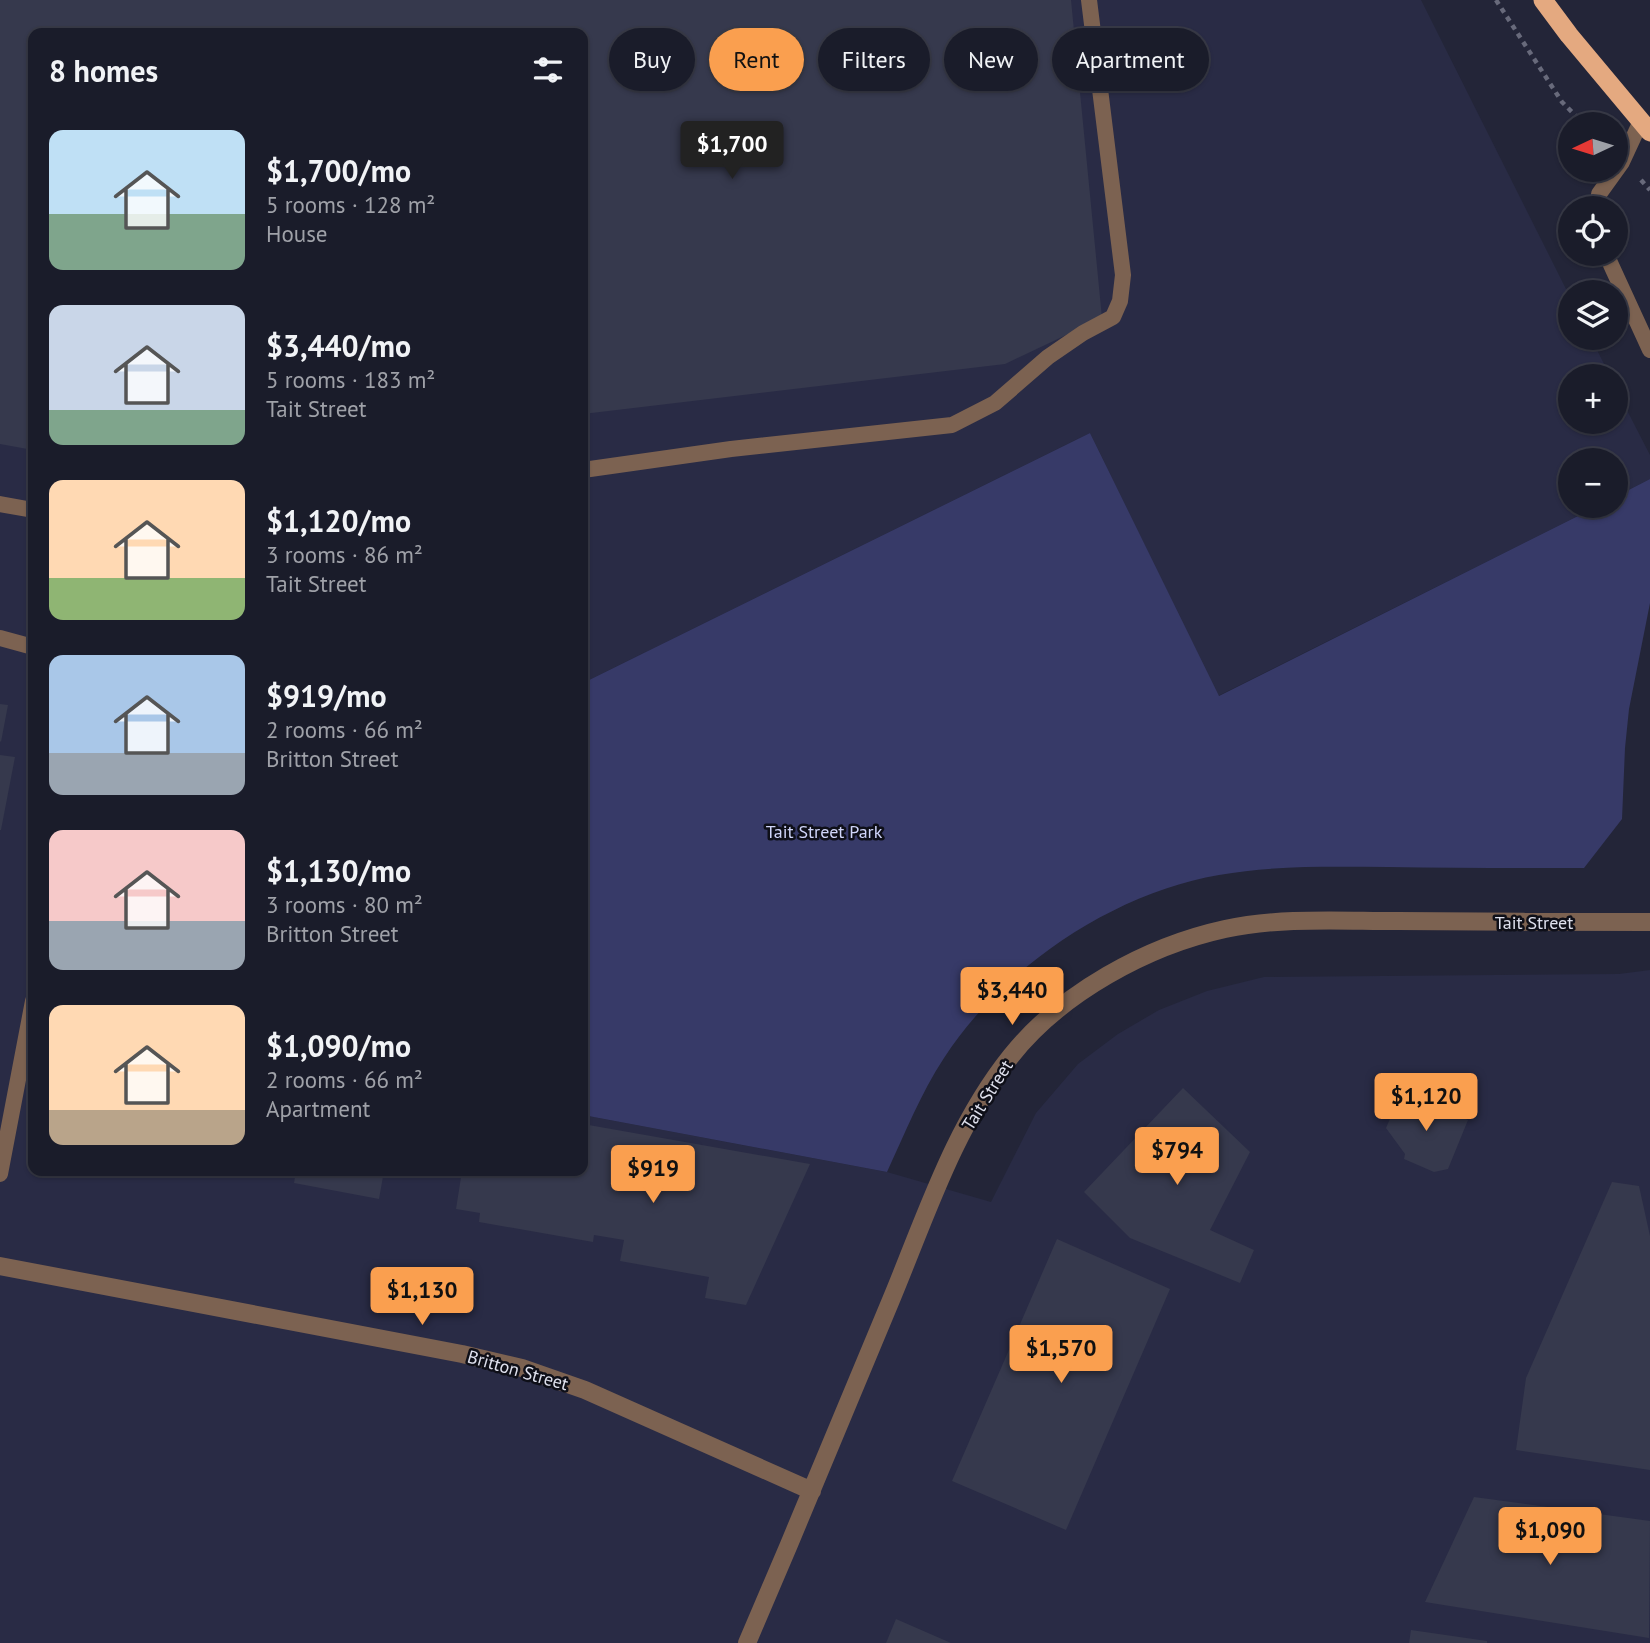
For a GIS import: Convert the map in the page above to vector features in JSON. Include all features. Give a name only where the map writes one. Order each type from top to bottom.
[{"type":"highway","points":[[1543,0],[1646,126]]},
{"type":"street","name":"Tait Street","points":[[747,1643],[947,1163],[976,1104],[1021,1045],[1045,1021],[1090,987],[1130,963],[1177,942],[1229,928],[1297,921],[1650,922]]},
{"type":"street","name":"Britton Street","points":[[0,1266],[462,1354],[522,1368],[584,1390],[812,1491]]},
{"type":"lane","points":[[588,469],[731,449],[952,425],[995,403],[1048,356],[1112,317],[1120,301],[1123,275],[1089,0]]},
{"type":"lane","points":[[1599,196],[1646,126]]},
{"type":"lane","points":[[1612,266],[1650,350]]},
{"type":"lane","points":[[0,504],[28,509]]},
{"type":"lane","points":[[0,638],[28,646]]},
{"type":"lane","points":[[0,1174],[28,1027]]},
{"type":"path","points":[[1496,0],[1562,102],[1572,112]]},
{"type":"shaded area","points":[[0,0],[1421,0],[1561,280],[1558,280],[1558,350],[1597,350],[1604,364],[1558,364],[1558,434],[1628,434],[1628,412],[1650,455],[1650,479],[1628,490],[1628,448],[1558,448],[1558,518],[1574,518],[1218,696],[1090,433],[588,681],[588,28],[28,28],[28,1176],[588,1176],[588,1116],[887,1172],[991,1202],[1036,1113],[1078,1064],[1118,1034],[1159,1010],[1207,991],[1264,977],[1619,974],[1650,970],[1650,1643],[0,1643]]},
{"type":"green space","name":"Tait Street Park","points":[[1090,433],[1219,696],[1574,518],[1628,518],[1628,490],[1650,479],[1650,603],[1629,709],[1622,819],[1584,868],[1282,868],[1219,875],[1179,884],[1139,899],[1101,917],[1029,965],[968,1025],[928,1085],[887,1172],[588,1116],[588,681]]},
{"type":"building","points":[[0,0],[1071,0],[1074,28],[1052,28],[1052,91],[1080,91],[1102,318],[1005,364],[588,413],[588,28],[28,28],[28,449],[0,444]]},
{"type":"building","points":[[0,704],[8,705],[1,742],[0,741]]},
{"type":"building","points":[[0,755],[15,757],[1,830],[0,830]]},
{"type":"building","points":[[1183,1088],[1250,1152],[1210,1230],[1254,1250],[1240,1283],[1130,1238],[1084,1192]]},
{"type":"building","points":[[1401,1093],[1468,1120],[1448,1169],[1434,1172],[1404,1159],[1405,1154],[1386,1128]]},
{"type":"building","points":[[588,1125],[810,1164],[746,1305],[705,1298],[709,1277],[620,1261],[624,1240],[594,1235],[593,1242],[479,1222],[480,1213],[456,1209],[461,1176],[588,1176]]},
{"type":"building","points":[[295,1176],[383,1176],[379,1199],[294,1183]]},
{"type":"building","points":[[1612,1182],[1639,1186],[1650,1236],[1650,1470],[1516,1450],[1526,1378]]},
{"type":"building","points":[[1057,1239],[1170,1289],[1066,1530],[952,1481]]},
{"type":"building","points":[[1474,1497],[1650,1521],[1649,1638],[1425,1602]]},
{"type":"building","points":[[896,1619],[951,1643],[886,1643]]},
{"type":"building","points":[[1411,1630],[1487,1641],[1487,1643],[1409,1643]]}]
